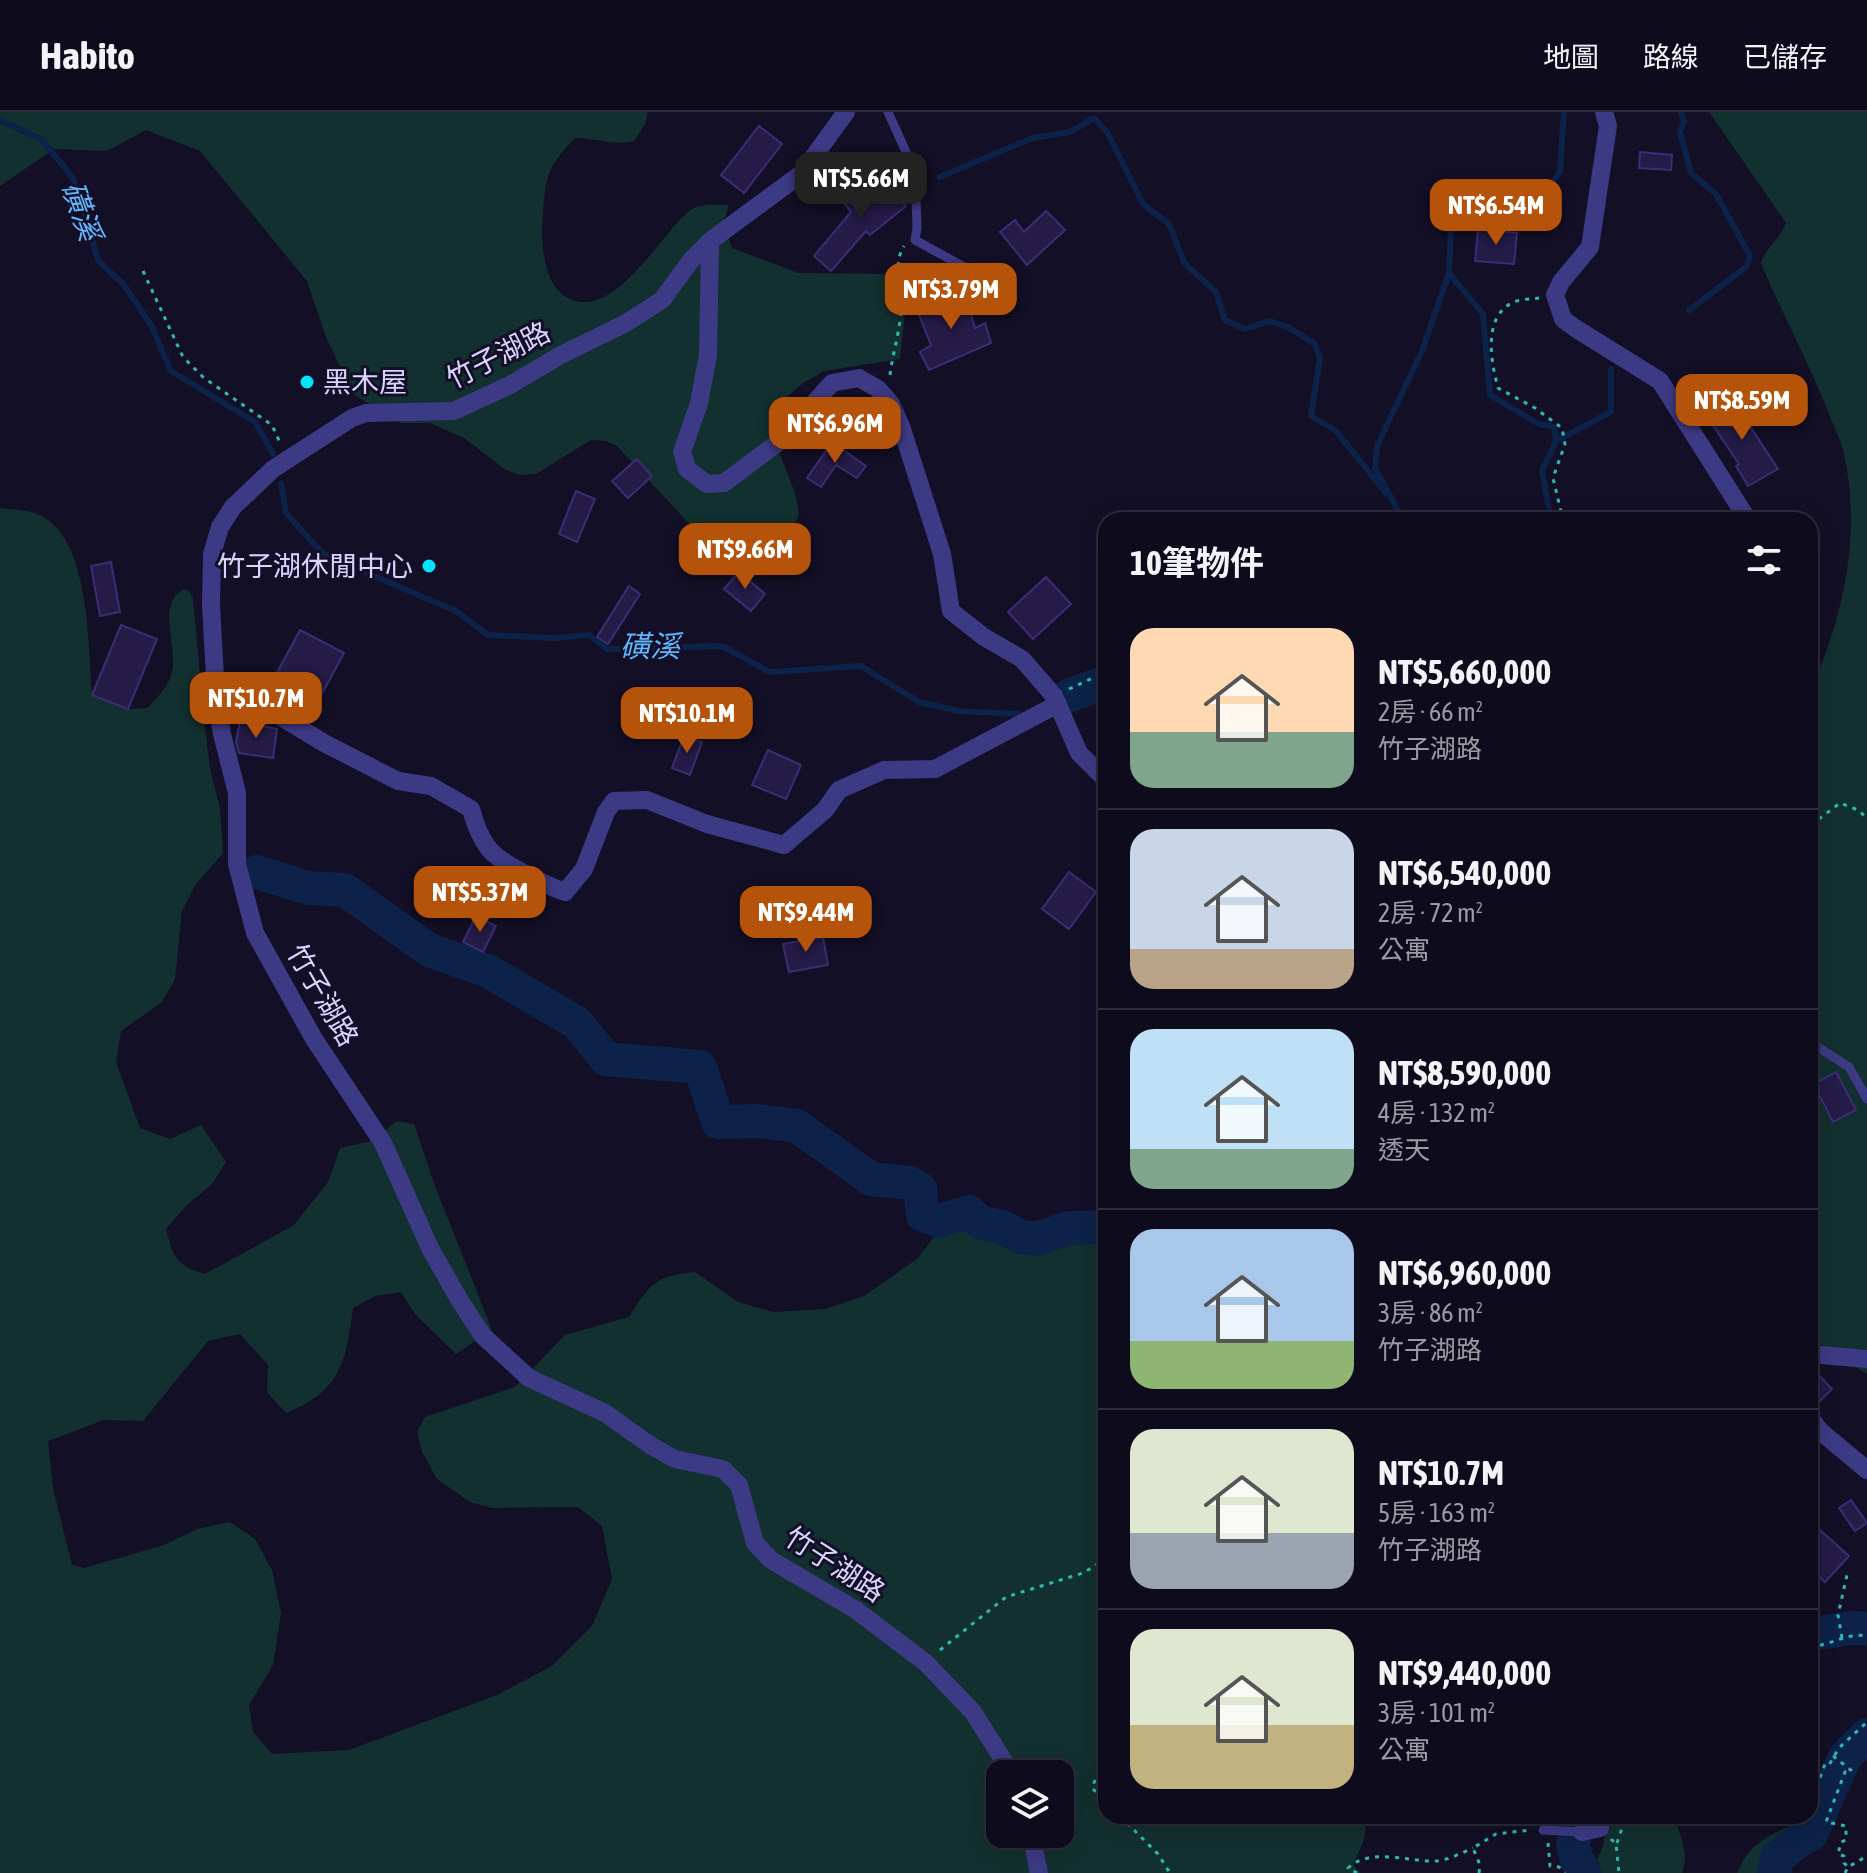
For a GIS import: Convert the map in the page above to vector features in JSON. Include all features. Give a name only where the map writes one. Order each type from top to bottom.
[{"type":"street","name":"竹子湖路","points":[[846,112],[801,174],[710,241],[692,259],[662,300],[510,385],[454,411],[366,413],[352,418],[288,459],[233,507],[220,527],[212,554],[216,696],[237,793],[237,864],[255,933],[314,1039],[383,1143],[430,1248],[483,1336],[529,1378],[605,1413],[675,1459],[723,1469],[739,1485],[755,1543],[771,1560],[856,1610],[926,1663],[973,1712],[1003,1760]]},
{"type":"street","points":[[1604,112],[1608,126],[1590,247],[1561,282],[1555,295],[1563,319],[1660,381],[1743,512]]},
{"type":"street","points":[[710,241],[708,355],[699,403],[682,452],[687,469],[707,484],[724,483],[780,441],[832,383],[859,378],[878,389],[891,404],[901,426],[942,554],[951,611],[984,637],[1022,659],[1056,700],[1079,753],[1098,772]]},
{"type":"street","points":[[216,696],[278,715],[398,781],[431,786],[471,809],[478,832],[491,852],[547,886],[565,892],[584,869],[606,812],[614,801],[647,800],[707,824],[784,845],[825,810],[839,790],[884,770],[935,769],[1056,700]]},
{"type":"street","points":[[1818,1355],[1867,1359]]},
{"type":"street","points":[[1818,1428],[1867,1470]]},
{"type":"street","points":[[1034,1848],[1039,1873]]},
{"type":"lane","points":[[888,112],[915,172],[915,240],[966,268]]},
{"type":"lane","points":[[1818,1047],[1849,1067],[1867,1099]]},
{"type":"lane","points":[[1543,1830],[1587,1827]]},
{"type":"path","points":[[891,404],[899,389],[890,374],[899,339],[902,302],[898,257],[905,245],[915,240]]},
{"type":"path","points":[[143,271],[183,357],[204,378],[272,425],[288,459]]},
{"type":"path","points":[[1555,295],[1512,303],[1493,323],[1490,359],[1498,388],[1535,408],[1562,428],[1565,444],[1553,478],[1561,512]]},
{"type":"path","points":[[1056,700],[1098,676]]},
{"type":"path","points":[[1818,818],[1840,803],[1858,810],[1867,818]]},
{"type":"path","points":[[926,1663],[1006,1597],[1083,1573],[1098,1564]]},
{"type":"path","points":[[1842,1638],[1838,1615],[1847,1575]]},
{"type":"path","points":[[1818,1647],[1842,1638],[1867,1636]]},
{"type":"path","points":[[1818,1784],[1825,1764],[1829,1765],[1833,1756],[1867,1722]]},
{"type":"path","points":[[1833,1756],[1852,1771],[1845,1772],[1826,1822],[1846,1826],[1846,1840],[1841,1842],[1838,1854],[1844,1856],[1848,1867]]},
{"type":"path","points":[[1098,1773],[1092,1788],[1098,1794]]},
{"type":"path","points":[[1128,1824],[1158,1854],[1170,1873]]},
{"type":"path","points":[[1619,1873],[1616,1844],[1623,1824]]},
{"type":"path","points":[[1587,1827],[1616,1844]]},
{"type":"path","points":[[1357,1873],[1348,1868],[1352,1864],[1382,1857],[1438,1861],[1473,1848],[1496,1834],[1543,1830],[1550,1866],[1559,1867],[1565,1873]]},
{"type":"path","points":[[1473,1848],[1480,1865],[1479,1873]]},
{"type":"path","points":[[1845,1873],[1848,1867],[1867,1856]]},
{"type":"green space","points":[[0,112],[648,112],[645,124],[634,141],[620,143],[575,138],[550,172],[544,196],[543,246],[547,269],[562,294],[580,302],[597,300],[632,276],[692,209],[729,205],[723,222],[732,248],[798,273],[890,274],[907,294],[900,359],[824,371],[803,383],[780,403],[771,431],[795,493],[799,514],[792,529],[740,560],[729,562],[721,558],[617,446],[606,441],[591,440],[536,474],[520,475],[506,470],[464,438],[430,423],[401,423],[353,394],[326,337],[307,281],[200,151],[146,130],[107,151],[54,149],[0,186]]},
{"type":"green space","points":[[1709,112],[1867,112],[1867,1374],[1818,1343],[1818,673],[1840,606],[1850,545],[1851,515],[1849,484],[1839,439],[1761,263],[1786,223]]},
{"type":"green space","points":[[0,508],[42,516],[58,529],[70,548],[84,596],[92,694],[128,709],[147,708],[159,696],[172,672],[171,604],[176,595],[185,589],[193,599],[204,719],[210,768],[220,809],[223,853],[196,884],[182,911],[175,979],[162,1002],[121,1031],[116,1062],[140,1128],[170,1139],[201,1125],[226,1162],[212,1184],[187,1205],[166,1229],[174,1254],[187,1267],[205,1274],[294,1225],[328,1182],[340,1148],[371,1141],[397,1121],[414,1124],[492,1330],[456,1354],[415,1314],[401,1292],[375,1296],[353,1308],[343,1359],[330,1384],[319,1395],[286,1413],[267,1392],[268,1365],[240,1334],[208,1341],[143,1421],[104,1420],[48,1441],[53,1488],[72,1565],[84,1568],[164,1545],[197,1529],[230,1522],[255,1539],[272,1570],[281,1613],[273,1665],[249,1705],[253,1732],[272,1754],[349,1750],[497,1695],[552,1666],[592,1626],[612,1579],[602,1526],[578,1507],[492,1508],[470,1502],[437,1479],[422,1452],[417,1432],[425,1417],[515,1387],[565,1335],[629,1317],[649,1289],[671,1276],[695,1272],[738,1302],[773,1312],[825,1309],[864,1296],[917,1259],[937,1233],[960,1221],[1031,1222],[1068,1213],[1098,1215],[1098,1824],[1366,1824],[1364,1840],[1353,1865],[1361,1873],[0,1873]]},
{"type":"green space","points":[[1604,1824],[1677,1824],[1684,1851],[1682,1873],[1589,1873],[1603,1846]]},
{"type":"green space","points":[[1809,1824],[1824,1827],[1824,1844],[1797,1862],[1787,1873],[1737,1873],[1749,1853],[1766,1838],[1786,1828]]},
{"type":"building","points":[[759,126],[782,144],[744,193],[721,175]]},
{"type":"building","points":[[1640,152],[1672,155],[1671,170],[1639,168]]},
{"type":"building","points":[[881,174],[906,206],[870,235],[866,231],[831,271],[814,256],[851,212],[845,204]]},
{"type":"building","points":[[1046,211],[1065,230],[1027,265],[1000,232],[1015,220],[1024,232]]},
{"type":"building","points":[[1478,229],[1517,233],[1514,264],[1475,261]]},
{"type":"building","points":[[964,290],[975,328],[985,323],[991,343],[929,370],[920,352],[931,345],[917,310]]},
{"type":"building","points":[[1731,397],[1778,469],[1748,486],[1736,466],[1739,464],[1706,415]]},
{"type":"building","points":[[832,442],[866,466],[857,478],[836,465],[821,487],[807,478]]},
{"type":"building","points":[[637,459],[652,476],[628,498],[612,481]]},
{"type":"building","points":[[576,491],[595,499],[577,542],[559,534]]},
{"type":"building","points":[[111,562],[120,612],[100,616],[91,566]]},
{"type":"building","points":[[739,572],[765,594],[751,611],[724,589]]},
{"type":"building","points":[[1046,577],[1071,604],[1033,639],[1008,612]]},
{"type":"building","points":[[629,586],[640,594],[608,644],[597,637]]},
{"type":"building","points":[[121,625],[157,639],[128,709],[92,695]]},
{"type":"building","points":[[300,630],[344,653],[317,703],[273,680]]},
{"type":"building","points":[[240,721],[277,729],[273,758],[239,753],[236,742]]},
{"type":"building","points":[[684,736],[702,742],[690,775],[672,768]]},
{"type":"building","points":[[768,750],[801,765],[786,799],[752,785]]},
{"type":"building","points":[[1069,872],[1096,892],[1069,929],[1042,909]]},
{"type":"building","points":[[476,916],[496,926],[483,952],[463,942]]},
{"type":"building","points":[[823,937],[828,965],[789,972],[783,944]]},
{"type":"building","points":[[1836,1072],[1856,1110],[1833,1122],[1818,1092],[1818,1082]]},
{"type":"building","points":[[1818,1374],[1832,1389],[1820,1401],[1818,1399]]},
{"type":"building","points":[[1851,1500],[1867,1523],[1855,1531],[1839,1508]]},
{"type":"building","points":[[1818,1528],[1849,1556],[1825,1582],[1818,1576]]},
{"type":"waterway","points":[[1399,512],[1375,468],[1377,446],[1422,351],[1449,273],[1451,227],[1489,208],[1524,203],[1552,184],[1560,171],[1564,112]]},
{"type":"waterway","points":[[1681,112],[1684,121],[1680,132],[1691,173],[1716,194],[1750,256],[1746,267],[1689,310]]},
{"type":"waterway","points":[[940,177],[1032,138],[1070,132],[1094,118],[1107,132],[1143,204],[1169,224],[1185,264],[1216,292],[1225,320],[1245,329],[1269,321],[1288,327],[1315,344],[1320,358],[1311,416],[1336,431],[1386,493]]},
{"type":"waterway","name":"磺溪","points":[[0,120],[42,140],[73,178],[98,260],[124,285],[151,325],[171,371],[255,422],[273,454]]},
{"type":"waterway","points":[[1449,273],[1483,314],[1490,395],[1539,424],[1554,427],[1556,441]]},
{"type":"waterway","points":[[1550,512],[1542,471],[1556,441],[1611,412],[1611,369]]},
{"type":"waterway","name":"磺溪","points":[[281,484],[286,513],[323,554],[456,611],[488,635],[555,638],[589,635],[607,649],[722,646],[770,672],[861,666],[919,702],[958,711],[1019,714]]},
{"type":"waterway","points":[[1068,696],[1098,685]]},
{"type":"waterway","points":[[257,872],[308,888],[345,890],[429,950],[488,971],[577,1023],[606,1059],[700,1067],[718,1122],[759,1121],[797,1126],[871,1179],[910,1183],[920,1189],[923,1215],[939,1221],[969,1212],[981,1223],[1003,1227],[1020,1237],[1038,1239],[1068,1228],[1098,1227]]},
{"type":"waterway","points":[[1818,1633],[1867,1629]]},
{"type":"waterway","points":[[1818,1818],[1845,1757],[1867,1735]]},
{"type":"waterway","points":[[1577,1824],[1573,1845],[1585,1873]]},
{"type":"waterway","points":[[1774,1873],[1777,1858],[1811,1834],[1815,1824]]},
{"type":"place","name":"黑木屋","points":[[307,382]]},
{"type":"place","name":"竹子湖休閒中心","points":[[429,566]]}]
